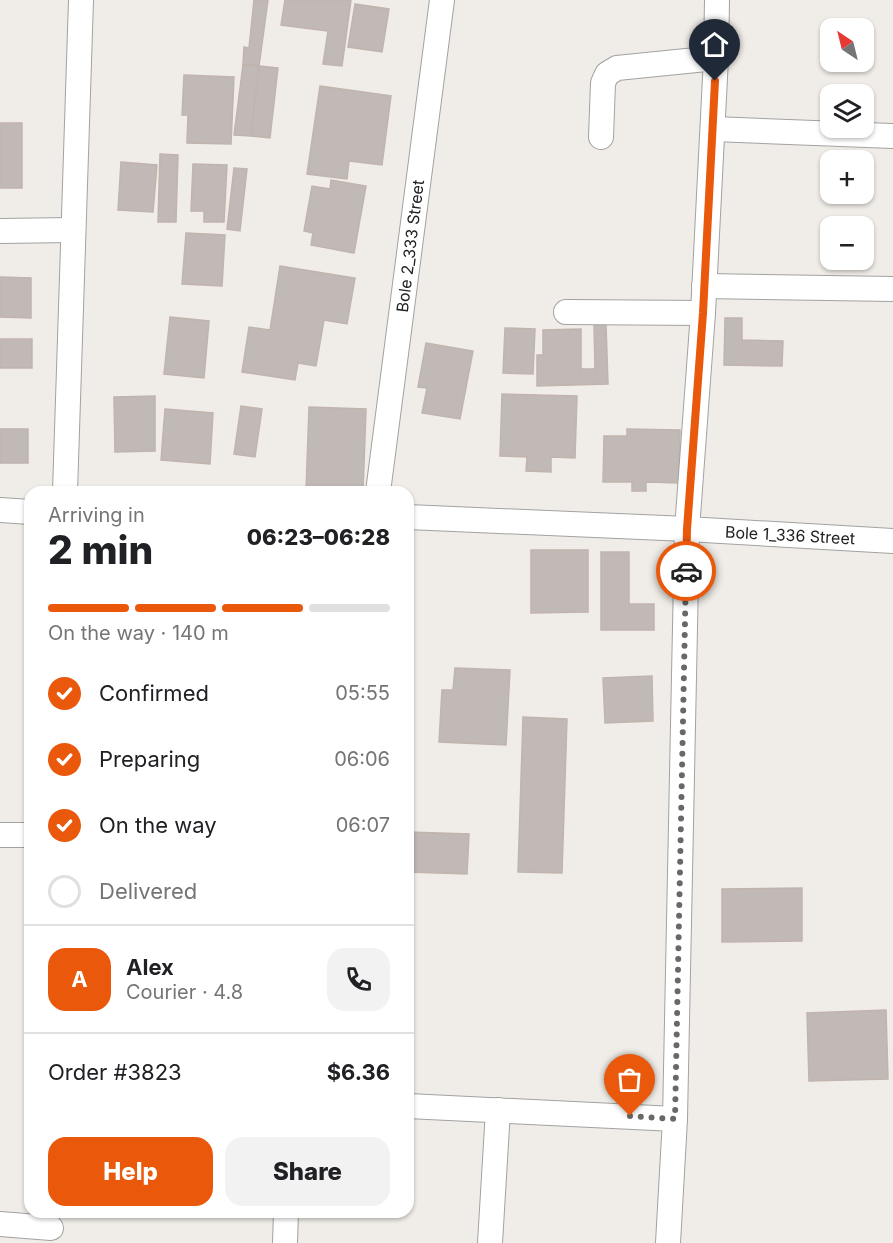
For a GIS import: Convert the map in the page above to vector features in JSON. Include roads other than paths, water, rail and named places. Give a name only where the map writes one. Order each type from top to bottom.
[{"type":"street","points":[[65,486],[81,0]]},
{"type":"street","name":"Bole 2_333 Street","points":[[379,486],[442,0]]},
{"type":"street","points":[[668,1243],[675,1119],[687,529],[703,313],[717,0]]},
{"type":"street","points":[[601,137],[603,83],[608,74],[617,68],[716,58]]},
{"type":"street","points":[[713,129],[893,136]]},
{"type":"street","points":[[0,231],[73,230]]},
{"type":"street","points":[[704,286],[893,290]]},
{"type":"street","points":[[566,312],[703,313]]},
{"type":"street","points":[[0,510],[24,512]]},
{"type":"street","name":"Bole 1_336 Street","points":[[414,517],[893,541]]},
{"type":"street","points":[[0,835],[24,835]]},
{"type":"street","points":[[414,1106],[675,1119]]},
{"type":"street","points":[[490,1243],[498,1110]]},
{"type":"street","points":[[285,1243],[286,1218]]},
{"type":"street","points":[[0,1224],[51,1228]]}]
